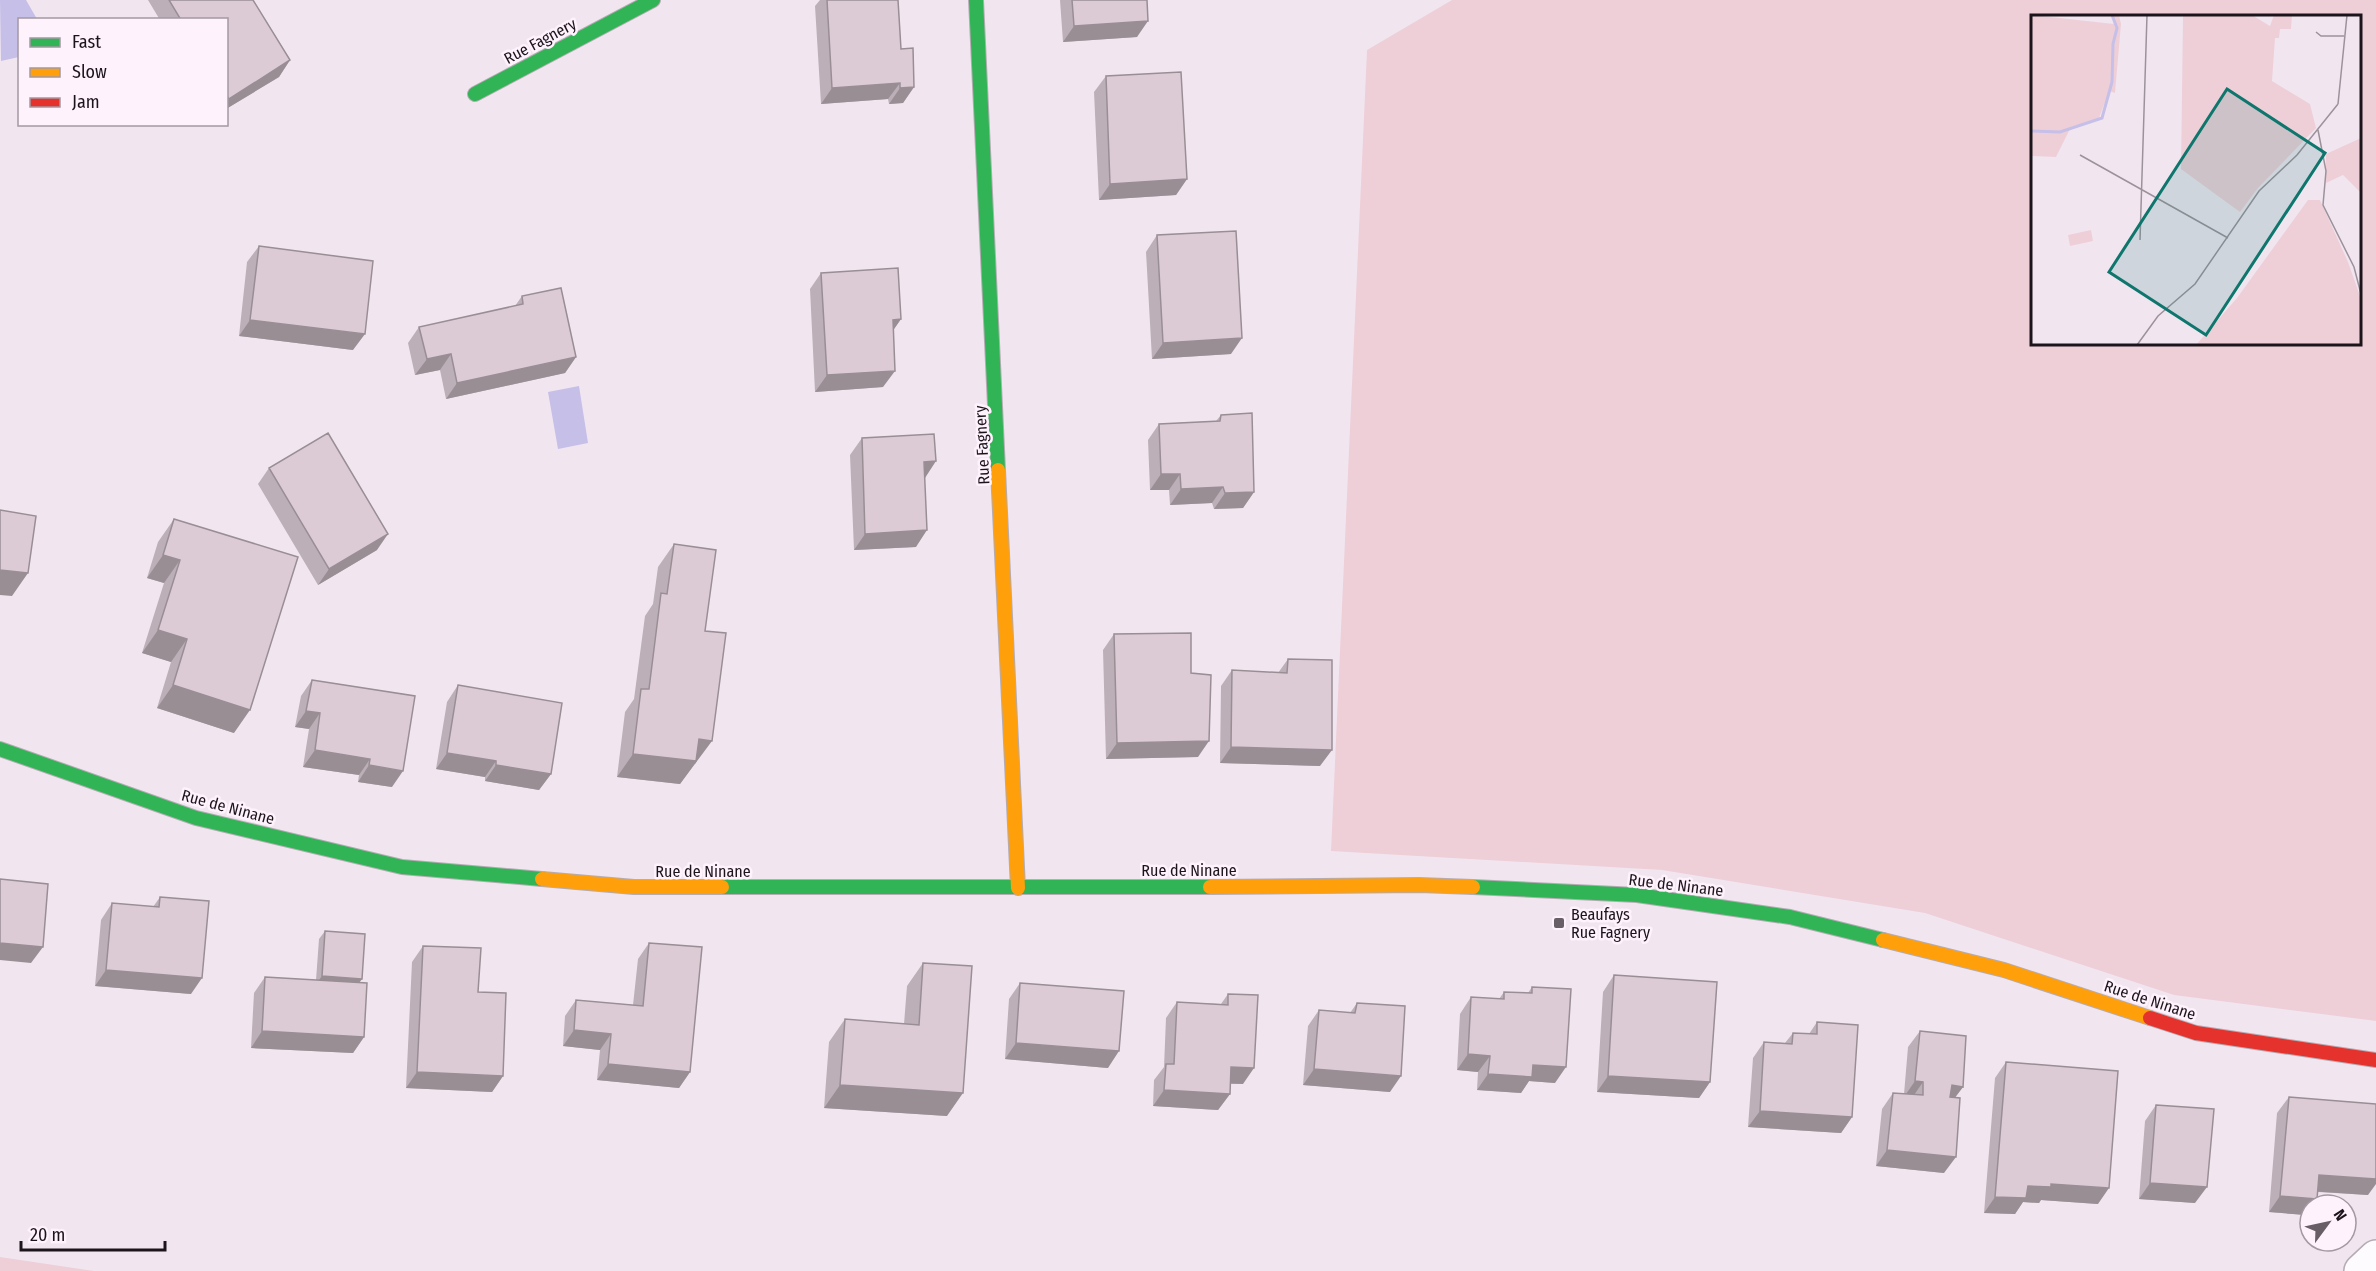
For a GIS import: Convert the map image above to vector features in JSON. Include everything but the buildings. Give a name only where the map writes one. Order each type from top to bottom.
[{"type":"street","name":"Rue Fagnery","points":[[475,94],[653,0]]},
{"type":"street","name":"Rue Fagnery","points":[[976,0],[1018,888]]},
{"type":"street","name":"Rue de Ninane","points":[[0,749],[196,818],[402,867],[634,887],[1018,888],[1419,885],[1637,895],[1790,917],[2004,969],[2196,1033],[2376,1060]]},
{"type":"street","points":[[2361,1271],[2376,1257]]},
{"type":"shaded area","points":[[0,0],[26,0],[36,18],[18,18],[18,57],[1,61]]},
{"type":"shaded area","points":[[1452,0],[2376,0],[2376,1021],[2174,995],[1925,913],[1662,870],[1331,851],[1367,50]]},
{"type":"shaded area","points":[[579,386],[588,443],[558,449],[548,392]]},
{"type":"shaded area","points":[[0,1257],[94,1271],[0,1271]]},
{"type":"traffic: fast","points":[[475,94],[653,0]]},
{"type":"traffic: fast","points":[[976,0],[998,470]]},
{"type":"traffic: fast","points":[[0,749],[196,818],[402,867],[542,879]]},
{"type":"traffic: fast","points":[[722,887],[1210,887]]},
{"type":"traffic: fast","points":[[1473,887],[1637,895],[1790,917],[1883,940]]},
{"type":"traffic: slow","points":[[998,470],[1018,888]]},
{"type":"traffic: slow","points":[[542,879],[634,887],[722,887]]},
{"type":"traffic: slow","points":[[1210,887],[1419,885],[1473,887]]},
{"type":"traffic: slow","points":[[1883,940],[2004,970],[2150,1018]]},
{"type":"traffic: jam","points":[[2150,1018],[2196,1033],[2376,1060]]},
{"type":"place","name":"Beaufays Rue Fagnery","points":[[1559,923]]}]
